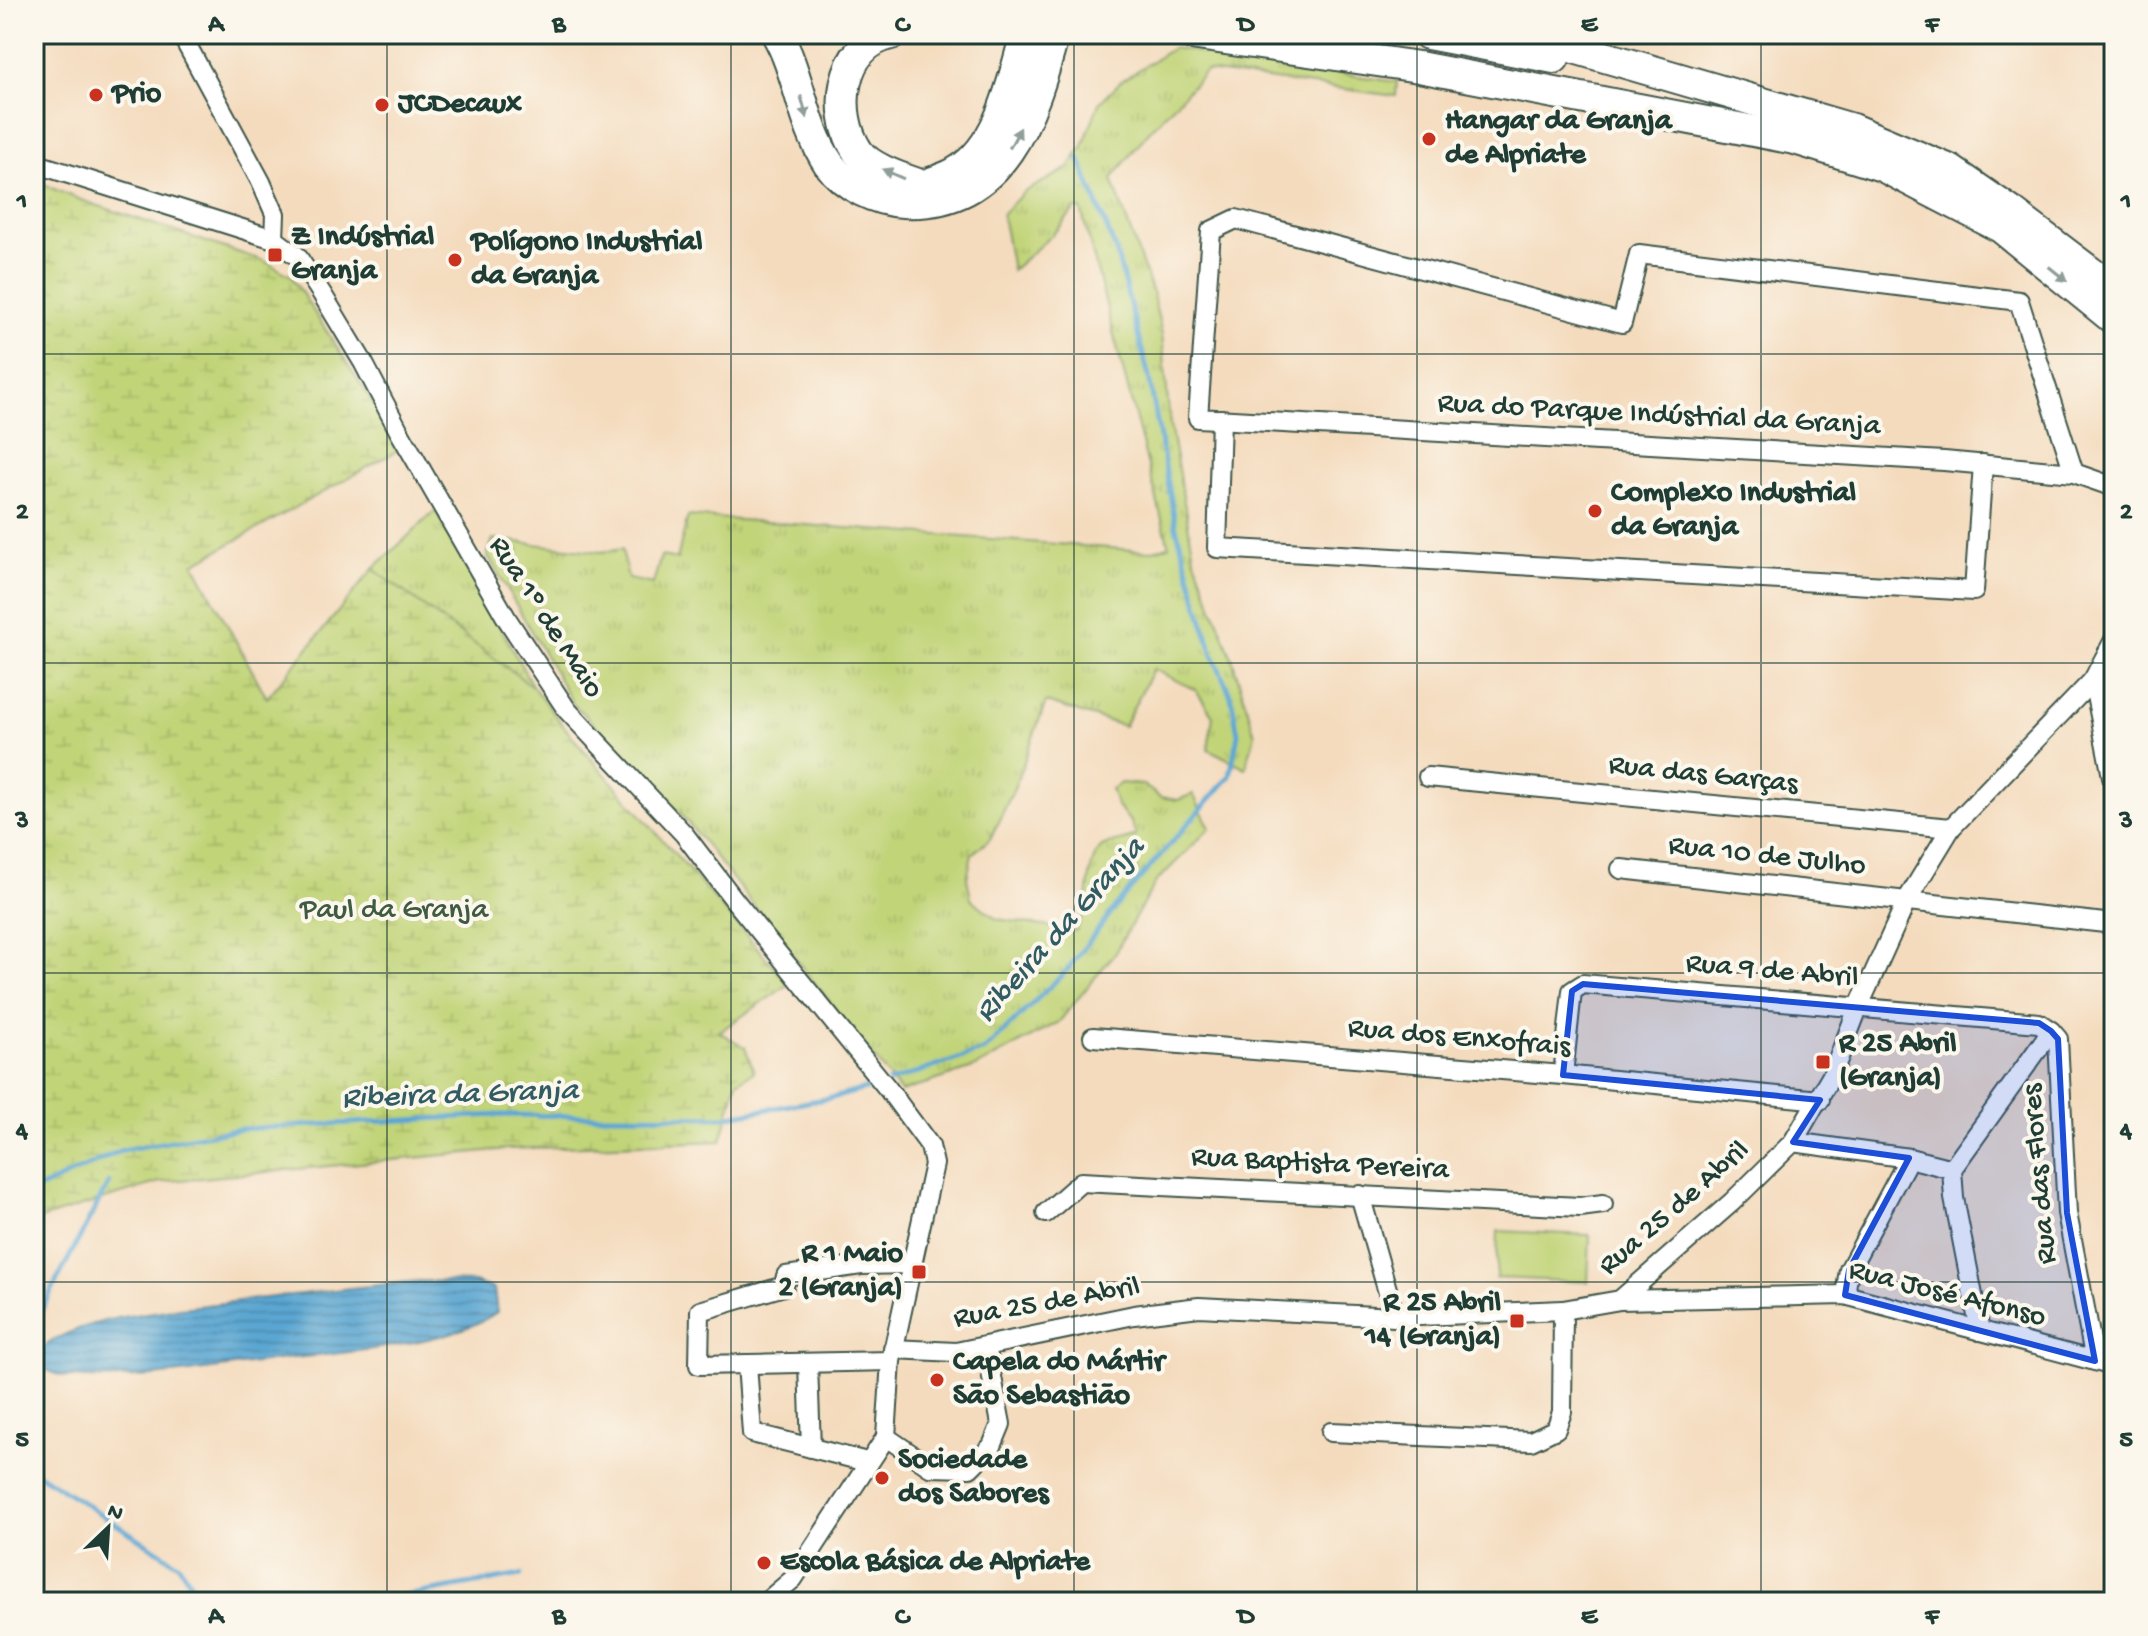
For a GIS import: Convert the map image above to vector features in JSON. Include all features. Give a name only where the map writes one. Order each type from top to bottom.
[{"type":"highway","points":[[777,34],[789,56],[811,133],[831,166],[860,191],[891,201],[926,203],[961,195],[1000,164],[1017,139],[1030,72],[1026,34]]},
{"type":"highway","points":[[891,34],[865,48],[851,66],[843,88],[843,114],[859,153],[885,172],[923,186],[959,171],[986,146],[1054,34]]},
{"type":"highway","points":[[1191,34],[1419,67],[1795,139],[1882,166],[2002,228],[2114,319]]},
{"type":"highway","points":[[1326,34],[1774,117],[1845,135],[1935,174],[2011,212]]},
{"type":"highway","points":[[1428,34],[1732,95]]},
{"type":"highway","points":[[1526,34],[1852,129],[1950,170],[2114,290]]},
{"type":"street","points":[[181,34],[261,182],[275,214],[274,239]]},
{"type":"street","name":"Rua 1º de Maio","points":[[34,163],[274,239],[297,256],[363,362],[499,606],[567,710],[684,834],[930,1146],[934,1164],[892,1355]]},
{"type":"street","name":"Rua do Parque Indústrial da Granja","points":[[2074,473],[2019,301],[1639,254],[1622,323],[1236,219],[1211,231],[1198,418],[1983,464],[2074,473],[2109,481]]},
{"type":"street","points":[[1221,419],[1217,548],[1233,549],[1974,591],[1983,464]]},
{"type":"street","name":"Rua 25 de Abril","points":[[913,1264],[861,1265],[786,1276],[784,1286],[700,1311],[699,1365],[808,1364],[956,1352],[1134,1315],[1199,1307],[1395,1317],[1563,1310],[1620,1300],[1732,1202],[1793,1142],[1820,1100],[1907,900],[1951,828],[2093,680],[2114,640]]},
{"type":"street","points":[[2114,686],[2093,680],[2114,787]]},
{"type":"street","name":"Rua das Garças","points":[[1428,777],[1951,828]]},
{"type":"street","name":"Rua 10 de Julho","points":[[1621,869],[2114,924]]},
{"type":"street","name":"Rua 9 de Abril","points":[[1563,1075],[1572,991],[1583,984],[2039,1023],[2051,1031]]},
{"type":"street","points":[[1980,1331],[1954,1198],[1952,1169],[2051,1031]]},
{"type":"street","name":"Rua das Flores","points":[[2051,1031],[2058,1039],[2067,1213],[2095,1361]]},
{"type":"street","name":"Rua dos Enxofrais","points":[[1093,1037],[1563,1075],[1820,1100]]},
{"type":"street","points":[[1793,1142],[1909,1158],[1952,1169]]},
{"type":"street","points":[[1845,1295],[1849,1270],[1909,1158]]},
{"type":"street","name":"Rua Baptista Pereira","points":[[1046,1213],[1081,1182],[1580,1207],[1603,1204]]},
{"type":"street","points":[[1360,1195],[1395,1317]]},
{"type":"street","name":"Rua José Afonso","points":[[1620,1300],[1845,1295],[2114,1366]]},
{"type":"street","points":[[1331,1432],[1531,1441],[1556,1429],[1562,1412],[1563,1310]]},
{"type":"street","points":[[886,1437],[930,1467],[970,1468],[992,1446],[1001,1424],[986,1346]]},
{"type":"street","points":[[766,1602],[793,1579],[886,1437],[892,1355]]},
{"type":"street","points":[[747,1364],[752,1433],[867,1462]]},
{"type":"street","points":[[808,1364],[811,1448]]},
{"type":"highlighted area","points":[[1583,984],[1608,986],[2039,1023],[2051,1031],[2058,1039],[2067,1213],[2095,1361],[1845,1295],[1849,1270],[1909,1158],[1793,1142],[1820,1100],[1563,1075],[1572,991]]},
{"type":"green space","points":[[1173,48],[1397,82],[1396,96],[1206,71],[1146,135],[1112,179],[1153,295],[1162,334],[1170,425],[1194,557],[1232,658],[1255,734],[1246,768],[1208,749],[1213,716],[1196,690],[1153,669],[1124,726],[1046,702],[1013,791],[990,839],[972,854],[967,878],[971,899],[997,919],[1076,931],[1097,853],[1108,844],[1136,836],[1131,822],[1118,808],[1111,789],[1121,783],[1143,785],[1160,797],[1178,800],[1193,794],[1210,828],[1155,883],[1115,953],[1059,1022],[976,1067],[901,1092],[690,825],[647,775],[573,704],[487,554],[493,539],[601,552],[622,549],[628,579],[653,584],[661,556],[677,559],[688,516],[1148,551],[1169,546],[1081,209],[1075,209],[1052,235],[1012,270],[1002,214],[1024,192],[1069,168],[1083,146],[1099,103],[1121,81]]},
{"type":"green space","name":"Paul da Granja","points":[[34,181],[81,200],[264,261],[291,276],[402,448],[194,564],[267,698],[373,569],[533,687],[574,739],[789,984],[719,1032],[745,1047],[754,1072],[737,1082],[721,1141],[508,1149],[160,1182],[34,1221]]},
{"type":"green space","points":[[436,510],[533,687],[373,569]]},
{"type":"green space","points":[[1498,1231],[1590,1235],[1588,1282],[1496,1278]]},
{"type":"water","points":[[419,1281],[474,1282],[494,1289],[497,1312],[477,1324],[452,1333],[360,1351],[147,1377],[69,1377],[46,1370],[43,1347],[83,1327],[107,1321],[185,1307]]},
{"type":"waterway","name":"Ribeira da Granja","points":[[889,1082],[985,1050],[1067,970],[1120,901],[1230,776],[1238,734],[1231,696],[1212,653],[1176,527],[1149,377],[1116,251],[1079,158]]},
{"type":"waterway","name":"Ribeira da Granja","points":[[34,1191],[122,1150],[240,1129],[498,1115],[724,1117],[836,1097],[880,1085]]},
{"type":"waterway","points":[[34,1324],[109,1182]]},
{"type":"waterway","points":[[34,1471],[178,1564],[190,1582],[195,1602]]},
{"type":"waterway","points":[[372,1602],[521,1575]]},
{"type":"waterway","points":[[821,1602],[832,1595],[889,1602]]},
{"type":"place","name":"Prio","points":[[96,95]]},
{"type":"place","name":"JCDecaux","points":[[382,105]]},
{"type":"place","name":"Hangar da Granja de Alpriate","points":[[1429,139]]},
{"type":"place","name":"Z Indústrial Granja","points":[[275,255]]},
{"type":"place","name":"Polígono Industrial da Granja","points":[[455,260]]},
{"type":"place","name":"Complexo Industrial da Granja","points":[[1595,511]]},
{"type":"place","name":"R 25 Abril (Granja)","points":[[1823,1062]]},
{"type":"place","name":"R 1 Maio 2 (Granja)","points":[[919,1272]]},
{"type":"place","name":"R 25 Abril 14 (Granja)","points":[[1517,1321]]},
{"type":"place","name":"Capela do Mártir São Sebastião","points":[[937,1380]]},
{"type":"place","name":"Sociedade dos Sabores","points":[[882,1478]]},
{"type":"place","name":"Escola Básica de Alpriate","points":[[764,1563]]}]
